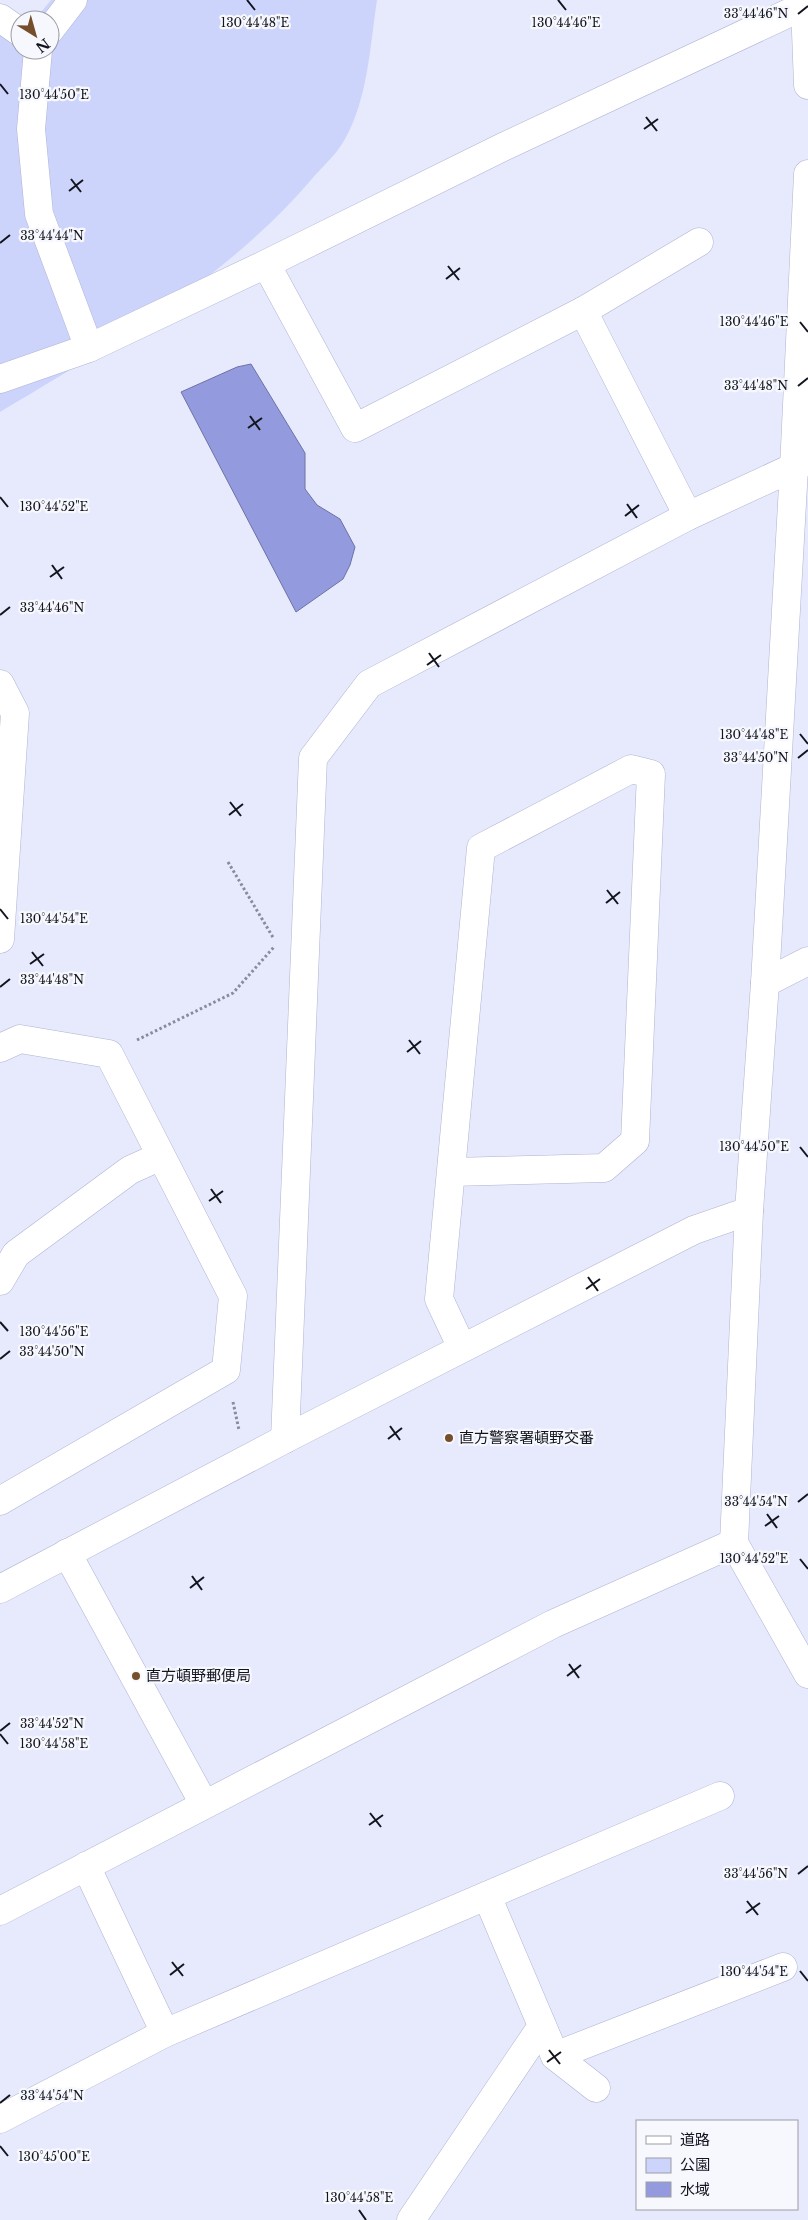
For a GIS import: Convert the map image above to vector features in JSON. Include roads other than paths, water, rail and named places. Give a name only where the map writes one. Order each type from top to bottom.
[{"type":"street","points":[[60,17],[73,0]]},
{"type":"street","points":[[0,379],[89,348],[266,264],[503,147],[807,5],[808,85]]},
{"type":"street","points":[[37,60],[30,129],[39,214],[89,348]]},
{"type":"street","points":[[808,174],[801,464],[749,1211],[734,1542],[808,1674]]},
{"type":"street","points":[[266,264],[355,428],[583,311],[699,242]]},
{"type":"street","points":[[583,311],[688,516]]},
{"type":"street","points":[[285,1439],[313,758],[369,684],[688,516],[801,464]]},
{"type":"street","points":[[0,684],[15,713],[0,939]]},
{"type":"street","points":[[450,1172],[604,1168],[635,1141],[651,774],[631,769],[481,848],[450,1172],[439,1299],[462,1348]]},
{"type":"street","points":[[764,983],[808,960]]},
{"type":"street","points":[[0,1048],[20,1039],[109,1054],[233,1296],[226,1370],[0,1501]]},
{"type":"street","points":[[0,1281],[16,1254],[130,1170],[161,1156]]},
{"type":"street","points":[[0,1589],[285,1439],[694,1230],[749,1211]]},
{"type":"street","points":[[0,1911],[553,1624],[734,1542]]},
{"type":"street","points":[[67,1553],[204,1804]]},
{"type":"street","points":[[0,2119],[165,2033],[720,1796]]},
{"type":"street","points":[[86,1866],[165,2033]]},
{"type":"street","points":[[487,1896],[555,2056],[596,2088]]},
{"type":"street","points":[[555,2056],[783,1967]]},
{"type":"street","points":[[411,2220],[542,2026]]},
{"type":"water","points":[[251,364],[305,453],[305,489],[317,505],[340,519],[355,547],[350,565],[343,579],[296,612],[181,392],[237,367]]},
{"type":"place","name":"直方警察署頓野交番","points":[[449,1438]]},
{"type":"place","name":"直方頓野郵便局","points":[[136,1676]]}]
